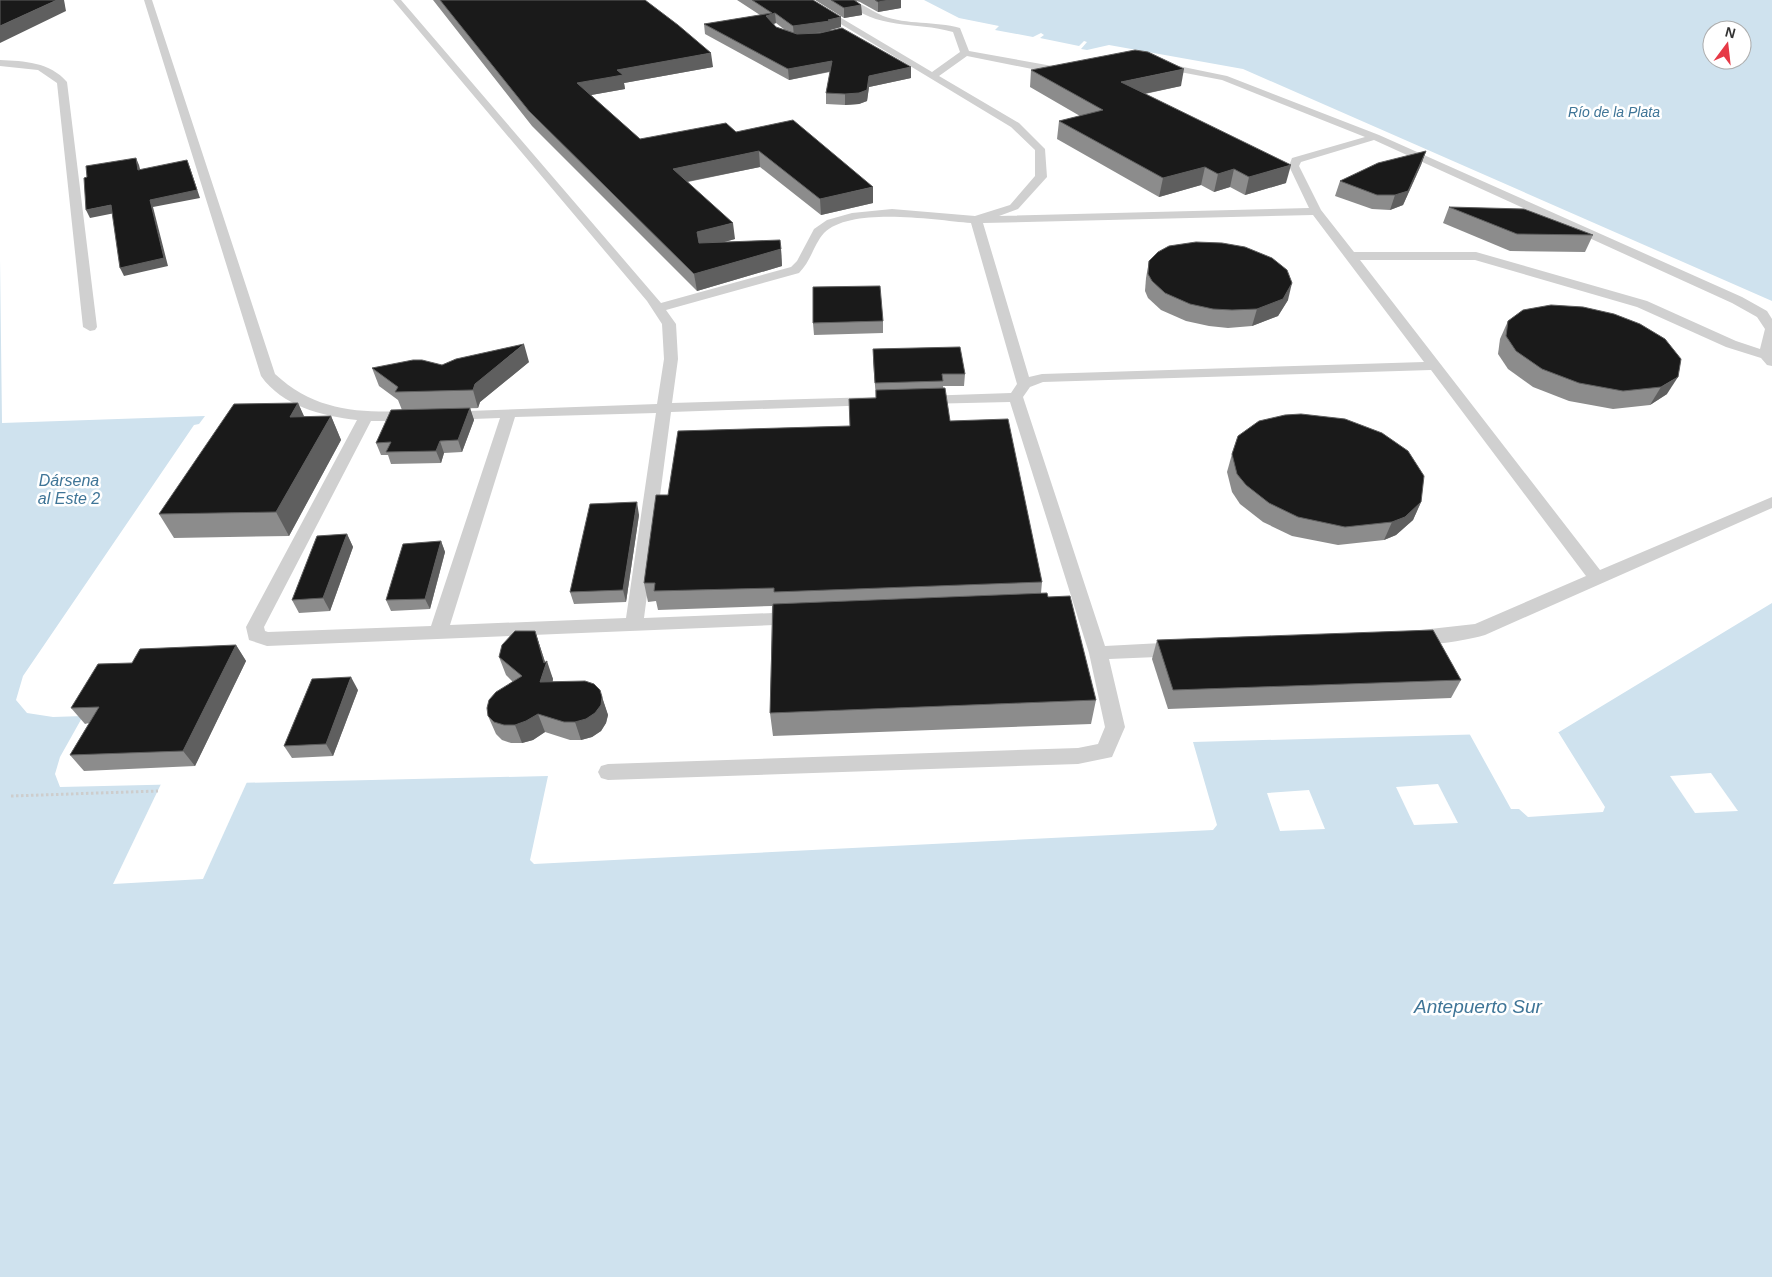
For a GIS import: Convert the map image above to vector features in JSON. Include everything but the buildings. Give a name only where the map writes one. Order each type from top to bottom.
[{"type":"lane","points":[[148,0],[268,376],[289,395],[324,411],[366,416],[890,401]]},
{"type":"lane","points":[[397,0],[658,308],[669,324],[672,359],[634,624]]},
{"type":"lane","points":[[805,0],[1015,125],[1040,149],[1041,176],[1014,207],[976,220]]},
{"type":"lane","points":[[848,0],[887,20],[945,26],[956,30],[965,53]]},
{"type":"lane","points":[[837,34],[856,30]]},
{"type":"lane","points":[[932,76],[965,53],[1057,71],[1080,70]]},
{"type":"lane","points":[[0,63],[45,69],[62,82],[90,327]]},
{"type":"lane","points":[[1152,64],[1224,78],[1375,137],[1737,300],[1762,314],[1772,329],[1769,358],[1731,344],[1642,304],[1476,256],[1350,256]]},
{"type":"lane","points":[[1375,137],[1296,160],[1294,166],[1316,211],[1597,578]]},
{"type":"lane","points":[[658,308],[796,270],[802,263],[818,232],[832,223],[852,217],[892,212],[976,220],[1316,211]]},
{"type":"lane","points":[[608,772],[1078,756],[1105,751],[1115,728],[1098,653],[1020,391],[976,220]]},
{"type":"lane","points":[[909,400],[1020,391],[1042,378],[1435,366]]},
{"type":"lane","points":[[439,631],[509,413]]},
{"type":"lane","points":[[366,416],[255,627],[256,635],[267,639],[820,617]]},
{"type":"lane","points":[[1397,638],[1447,636],[1478,630],[1772,502]]},
{"type":"lane","points":[[1064,607],[1084,606]]},
{"type":"lane","points":[[1098,653],[1198,648]]},
{"type":"path","points":[[11,796],[158,791]]},
{"type":"water","name":"Río de la Plata","points":[[924,0],[1772,0],[1772,301],[1243,69],[1109,45],[1087,50],[1081,49],[1087,42],[1084,41],[1079,46],[1040,38],[1044,35],[1041,33],[1033,37],[995,30],[999,26],[959,18]]},
{"type":"water","name":"Antepuerto Sur","points":[[0,259],[2,423],[205,416],[199,424],[194,425],[23,676],[16,700],[27,713],[53,717],[83,716],[60,757],[55,774],[60,787],[548,776],[530,860],[534,864],[1213,830],[1217,825],[1193,742],[1559,732],[1772,603],[1772,1277],[0,1277]]},
{"type":"pier","points":[[1557,730],[1605,807],[1603,812],[1528,817],[1519,809],[1511,809],[1469,733]]},
{"type":"pier","points":[[1711,773],[1738,811],[1695,813],[1670,776]]},
{"type":"pier","points":[[247,782],[203,879],[113,884],[161,784]]},
{"type":"pier","points":[[1438,784],[1458,823],[1414,825],[1396,787]]},
{"type":"pier","points":[[1309,790],[1325,829],[1280,831],[1267,793]]},
{"type":"water label","name":"Dársena al Este 2","points":[[69,489]]}]
